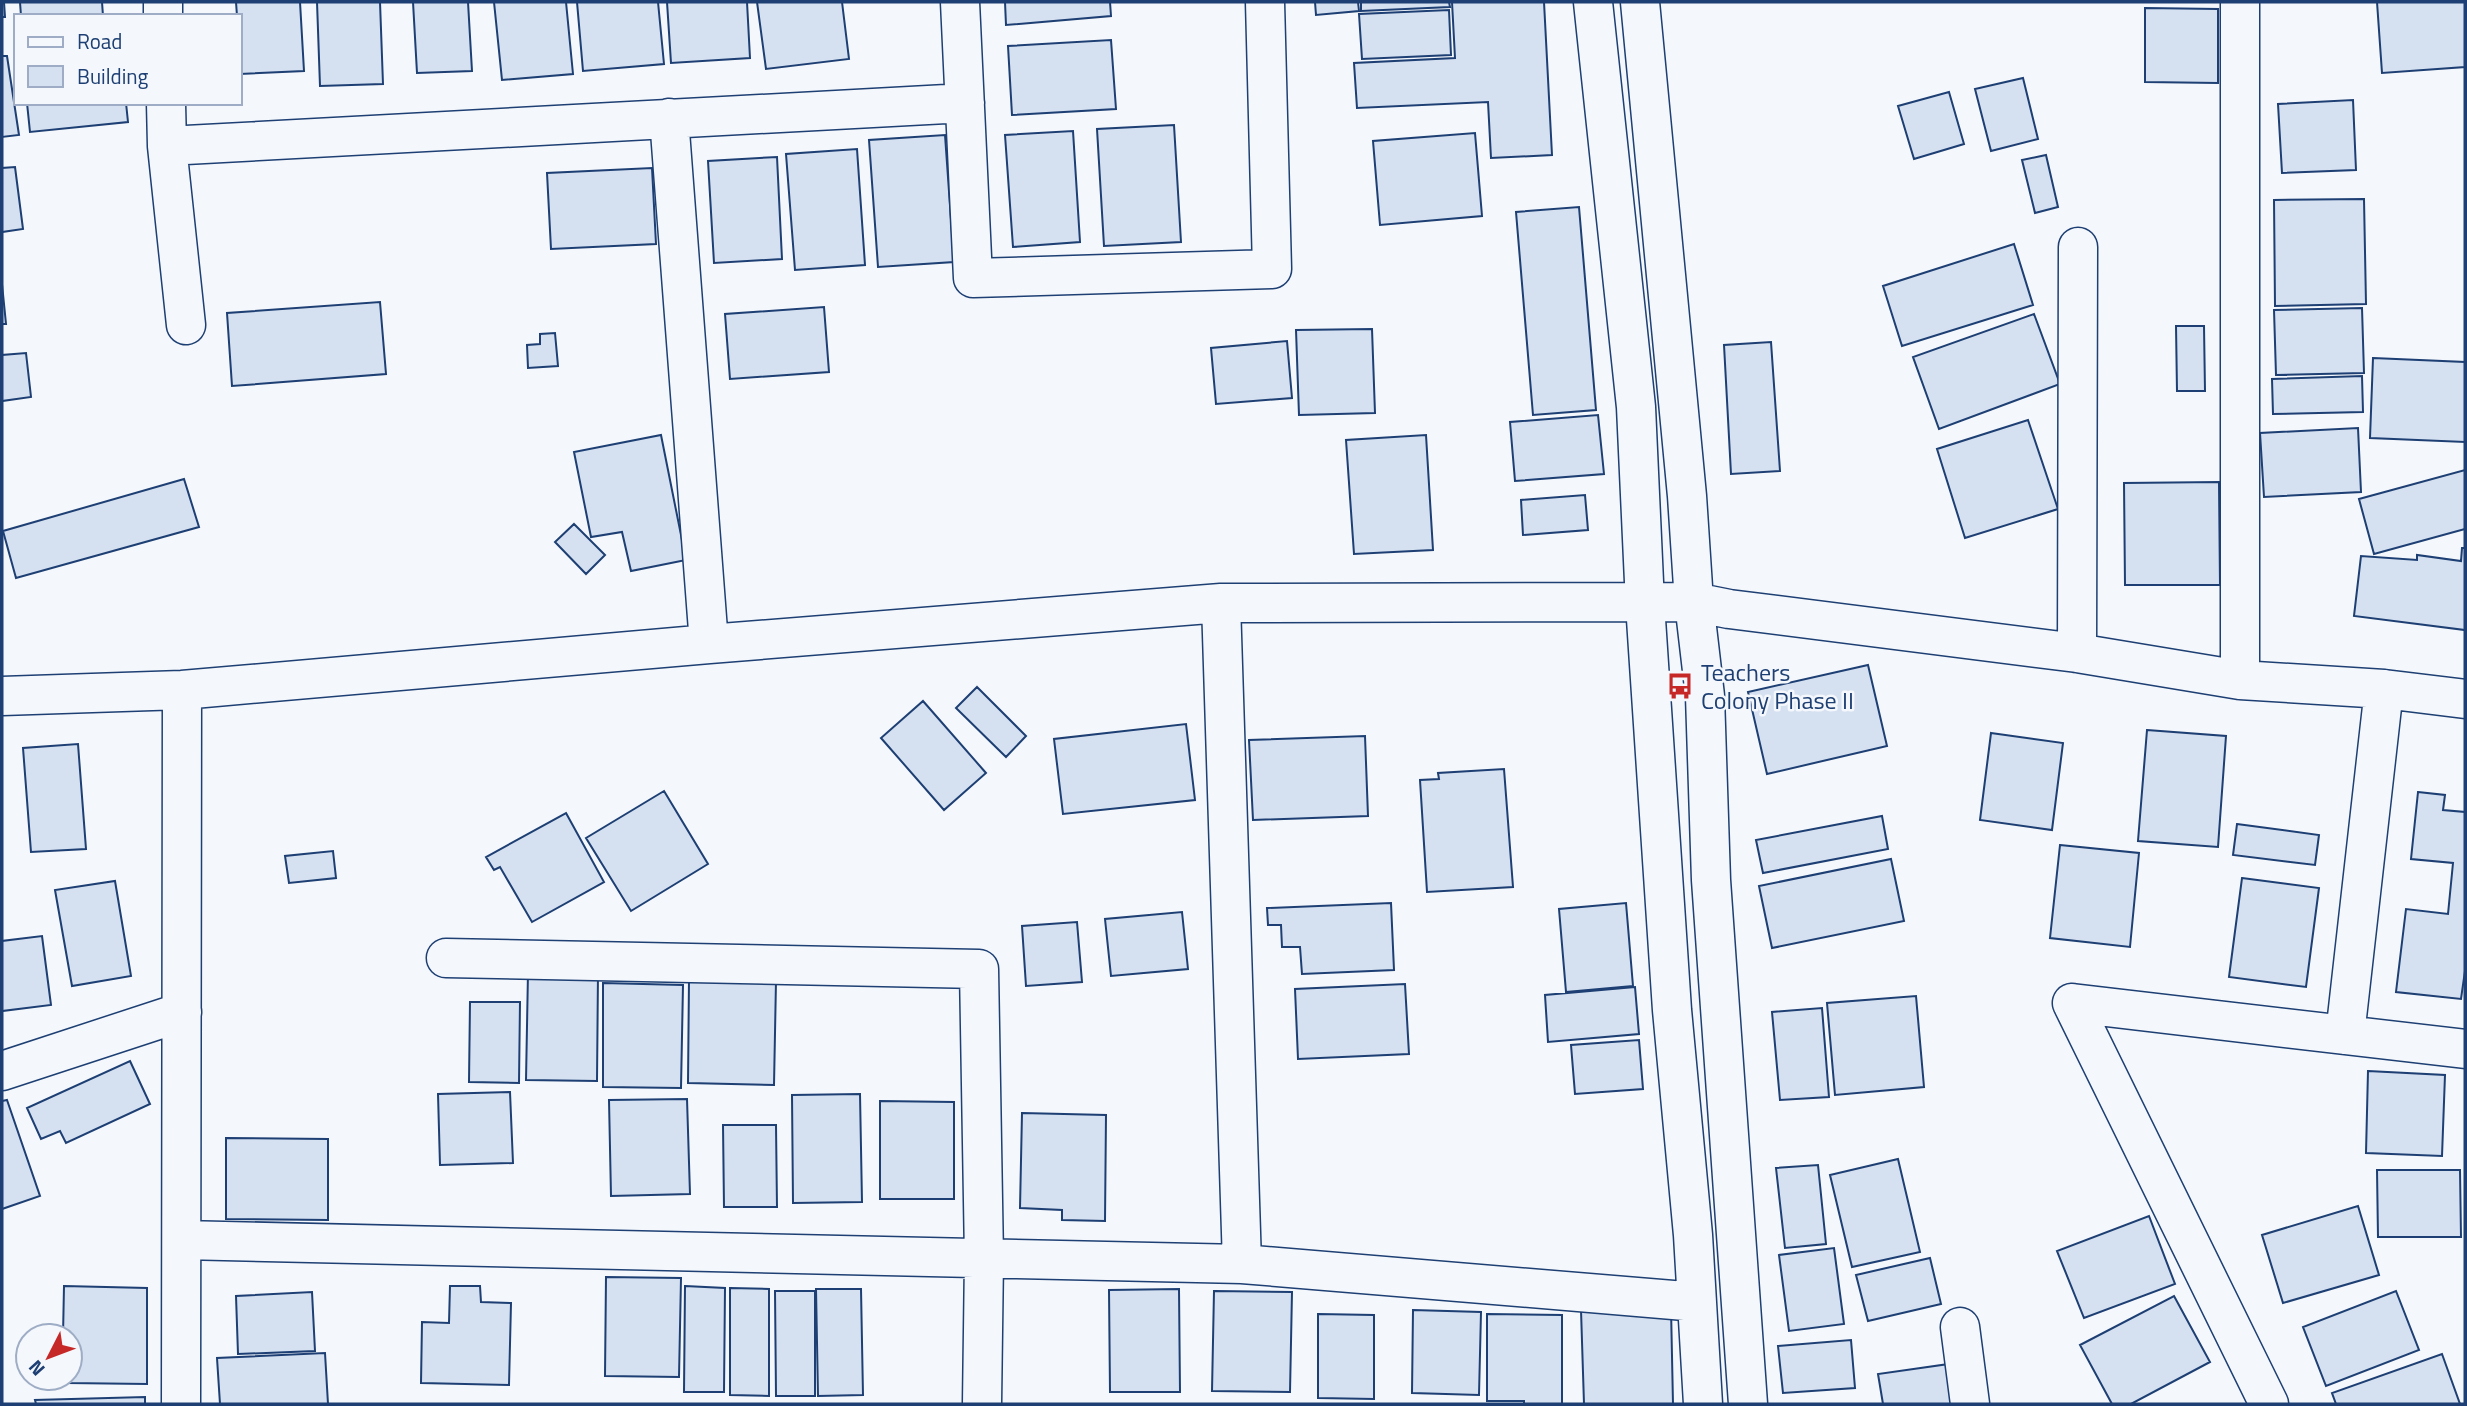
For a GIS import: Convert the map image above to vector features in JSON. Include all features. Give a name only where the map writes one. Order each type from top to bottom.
[{"type":"street","points":[[960,2],[973,278],[1272,269],[1265,2]]},
{"type":"street","points":[[1593,2],[1636,407],[1645,604],[1671,996],[1693,1235],[1703,1404]]},
{"type":"street","points":[[1640,2],[1687,496],[1693,602],[1705,696],[1711,880],[1748,1404]]},
{"type":"street","points":[[2240,2],[2240,680]]},
{"type":"street","points":[[167,146],[965,103]]},
{"type":"street","points":[[166,105],[167,146],[186,326]]},
{"type":"street","points":[[669,118],[709,644]]},
{"type":"street","points":[[2077,653],[2078,247]]},
{"type":"street","points":[[2,696],[182,690],[1221,603],[1693,602],[1729,609],[2077,653],[2240,680],[2384,689],[2465,699]]},
{"type":"street","points":[[1221,603],[1242,1264]]},
{"type":"street","points":[[2345,1035],[2384,689]]},
{"type":"street","points":[[181,1404],[182,690]]},
{"type":"street","points":[[446,958],[979,969],[984,1258],[982,1404]]},
{"type":"street","points":[[2269,1404],[2072,1003],[2465,1049]]},
{"type":"street","points":[[2,1071],[181,1012]]},
{"type":"street","points":[[182,1240],[1242,1264],[1697,1301]]},
{"type":"street","points":[[1960,1327],[1970,1404]]},
{"type":"building","points":[[4,2],[5,17],[2,17]]},
{"type":"building","points":[[20,2],[102,2],[103,14],[21,14]]},
{"type":"building","points":[[236,2],[300,2],[304,71],[242,74],[242,14],[237,14]]},
{"type":"building","points":[[317,2],[380,2],[383,84],[320,86]]},
{"type":"building","points":[[413,2],[468,2],[472,71],[417,73]]},
{"type":"building","points":[[494,2],[566,2],[573,74],[502,80]]},
{"type":"building","points":[[577,2],[658,2],[664,64],[583,71]]},
{"type":"building","points":[[667,2],[747,2],[750,58],[671,63]]},
{"type":"building","points":[[757,2],[842,2],[849,59],[766,69]]},
{"type":"building","points":[[1005,2],[1110,2],[1111,16],[1006,25]]},
{"type":"building","points":[[1315,2],[1358,2],[1359,11],[1316,15]]},
{"type":"building","points":[[1361,2],[1449,2],[1450,7],[1361,11]]},
{"type":"building","points":[[1452,2],[1544,2],[1552,155],[1491,158],[1488,102],[1357,108],[1354,63],[1455,58]]},
{"type":"building","points":[[2377,2],[2465,2],[2465,67],[2382,73]]},
{"type":"building","points":[[2145,8],[2218,9],[2218,83],[2145,82]]},
{"type":"building","points":[[1449,10],[1451,55],[1362,59],[1359,14]]},
{"type":"building","points":[[1111,40],[1116,109],[1012,115],[1008,46]]},
{"type":"building","points":[[2,56],[7,56],[19,135],[2,137]]},
{"type":"building","points":[[2023,78],[2038,139],[1991,151],[1975,89]]},
{"type":"building","points":[[1949,92],[1964,144],[1914,159],[1898,106]]},
{"type":"building","points":[[2353,100],[2356,170],[2282,173],[2278,104]]},
{"type":"building","points":[[27,105],[126,105],[128,122],[30,132]]},
{"type":"building","points":[[1174,125],[1181,242],[1104,246],[1097,129]]},
{"type":"building","points":[[1073,131],[1080,242],[1013,247],[1005,135]]},
{"type":"building","points":[[1475,133],[1482,216],[1380,225],[1373,141]]},
{"type":"building","points":[[945,135],[954,262],[878,267],[869,140]]},
{"type":"building","points":[[857,149],[865,265],[795,270],[786,154]]},
{"type":"building","points":[[2046,155],[2058,207],[2035,213],[2022,160]]},
{"type":"building","points":[[777,157],[782,259],[714,263],[708,161]]},
{"type":"building","points":[[15,167],[23,229],[2,232],[2,168]]},
{"type":"building","points":[[652,168],[656,244],[551,249],[547,173]]},
{"type":"building","points":[[2364,199],[2366,304],[2275,306],[2274,200]]},
{"type":"building","points":[[1579,207],[1596,410],[1533,415],[1516,212]]},
{"type":"building","points":[[2014,244],[2033,305],[1902,346],[1883,286]]},
{"type":"building","points":[[2,284],[6,324],[2,324]]},
{"type":"building","points":[[380,302],[386,374],[232,386],[227,313]]},
{"type":"building","points":[[824,307],[829,372],[730,379],[725,314]]},
{"type":"building","points":[[2362,308],[2364,373],[2276,375],[2274,310]]},
{"type":"building","points":[[2034,314],[2060,384],[1939,429],[1913,357]]},
{"type":"building","points":[[2176,326],[2204,326],[2205,391],[2177,391]]},
{"type":"building","points":[[1372,329],[1375,413],[1299,415],[1296,330]]},
{"type":"building","points":[[555,333],[558,366],[528,368],[527,345],[540,344],[540,334]]},
{"type":"building","points":[[1287,341],[1292,398],[1216,404],[1211,348]]},
{"type":"building","points":[[1771,342],[1780,471],[1731,474],[1724,345]]},
{"type":"building","points":[[26,353],[31,397],[2,401],[2,355]]},
{"type":"building","points":[[2373,358],[2465,362],[2465,442],[2370,438]]},
{"type":"building","points":[[2362,376],[2363,412],[2273,414],[2272,379]]},
{"type":"building","points":[[1598,415],[1604,474],[1515,481],[1510,422]]},
{"type":"building","points":[[2028,420],[2058,509],[1965,538],[1937,449]]},
{"type":"building","points":[[2358,428],[2361,492],[2264,497],[2260,433]]},
{"type":"building","points":[[661,435],[686,560],[631,571],[622,532],[591,537],[574,452]]},
{"type":"building","points":[[1426,435],[1433,550],[1354,554],[1346,440]]},
{"type":"building","points":[[2465,470],[2465,529],[2374,554],[2359,499]]},
{"type":"building","points":[[184,479],[199,527],[16,578],[3,531]]},
{"type":"building","points":[[2219,482],[2220,585],[2125,585],[2124,483]]},
{"type":"building","points":[[1585,495],[1588,530],[1523,535],[1521,500]]},
{"type":"building","points":[[574,524],[605,555],[586,574],[555,542]]},
{"type":"building","points":[[2462,548],[2465,548],[2465,630],[2354,616],[2361,556],[2417,560],[2417,555],[2461,561]]},
{"type":"building","points":[[1868,665],[1887,746],[1767,774],[1748,692]]},
{"type":"building","points":[[977,687],[1026,736],[1006,757],[956,708]]},
{"type":"building","points":[[923,701],[986,773],[944,810],[881,738]]},
{"type":"building","points":[[1186,724],[1195,800],[1063,814],[1054,739]]},
{"type":"building","points":[[2147,730],[2226,736],[2218,847],[2138,841]]},
{"type":"building","points":[[1991,733],[2063,743],[2052,830],[1980,820]]},
{"type":"building","points":[[1365,736],[1368,816],[1253,820],[1249,740]]},
{"type":"building","points":[[78,744],[86,849],[31,852],[23,748]]},
{"type":"building","points":[[1504,769],[1513,887],[1427,892],[1420,780],[1439,779],[1438,773]]},
{"type":"building","points":[[664,791],[708,864],[631,911],[586,838]]},
{"type":"building","points":[[2418,792],[2445,795],[2443,810],[2465,812],[2465,971],[2461,999],[2396,992],[2406,909],[2448,914],[2453,863],[2411,859]]},
{"type":"building","points":[[566,813],[604,882],[532,922],[500,867],[494,870],[486,857]]},
{"type":"building","points":[[1882,816],[1888,849],[1763,873],[1756,840]]},
{"type":"building","points":[[2237,824],[2319,835],[2315,865],[2233,855]]},
{"type":"building","points":[[2060,845],[2139,853],[2130,947],[2050,938]]},
{"type":"building","points":[[333,851],[336,878],[289,883],[285,856]]},
{"type":"building","points":[[1891,859],[1904,921],[1772,948],[1759,886]]},
{"type":"building","points":[[2242,878],[2319,888],[2306,987],[2229,977]]},
{"type":"building","points":[[115,881],[131,976],[72,986],[55,890]]},
{"type":"building","points":[[1391,903],[1394,970],[1302,974],[1300,947],[1282,947],[1281,925],[1268,925],[1267,908]]},
{"type":"building","points":[[1626,903],[1633,986],[1566,992],[1559,909]]},
{"type":"building","points":[[1182,912],[1188,969],[1111,976],[1105,919]]},
{"type":"building","points":[[1077,922],[1082,982],[1026,986],[1022,926]]},
{"type":"building","points":[[42,936],[51,1005],[2,1011],[2,941]]},
{"type":"building","points":[[528,972],[598,973],[597,1081],[526,1080]]},
{"type":"building","points":[[689,979],[776,981],[774,1085],[688,1083]]},
{"type":"building","points":[[603,983],[683,985],[681,1088],[603,1087]]},
{"type":"building","points":[[1405,984],[1409,1054],[1298,1059],[1295,989]]},
{"type":"building","points":[[1635,987],[1639,1034],[1548,1042],[1545,995]]},
{"type":"building","points":[[1916,996],[1924,1087],[1835,1095],[1827,1003]]},
{"type":"building","points":[[470,1002],[520,1002],[519,1083],[469,1082]]},
{"type":"building","points":[[1822,1008],[1829,1097],[1780,1100],[1772,1012]]},
{"type":"building","points":[[1639,1040],[1643,1089],[1575,1094],[1571,1045]]},
{"type":"building","points":[[130,1061],[150,1104],[66,1143],[60,1131],[41,1139],[27,1108]]},
{"type":"building","points":[[2368,1071],[2445,1075],[2442,1156],[2366,1153]]},
{"type":"building","points":[[510,1092],[513,1163],[440,1165],[438,1094]]},
{"type":"building","points":[[860,1094],[862,1202],[793,1203],[792,1095]]},
{"type":"building","points":[[687,1099],[690,1194],[611,1196],[609,1100]]},
{"type":"building","points":[[7,1100],[40,1196],[2,1209],[2,1101]]},
{"type":"building","points":[[880,1101],[954,1102],[954,1199],[880,1199]]},
{"type":"building","points":[[1022,1113],[1106,1115],[1105,1221],[1062,1220],[1062,1210],[1020,1208]]},
{"type":"building","points":[[723,1125],[776,1125],[777,1207],[724,1207]]},
{"type":"building","points":[[226,1138],[328,1139],[328,1220],[226,1219]]},
{"type":"building","points":[[1898,1159],[1920,1252],[1852,1267],[1830,1175]]},
{"type":"building","points":[[1818,1165],[1826,1244],[1785,1248],[1776,1168]]},
{"type":"building","points":[[2377,1170],[2460,1170],[2461,1237],[2378,1237]]},
{"type":"building","points":[[2358,1206],[2379,1275],[2283,1303],[2262,1235]]},
{"type":"building","points":[[2149,1216],[2175,1284],[2084,1318],[2057,1251]]},
{"type":"building","points":[[1834,1248],[1844,1324],[1789,1331],[1779,1255]]},
{"type":"building","points":[[1930,1258],[1941,1304],[1868,1321],[1856,1275]]},
{"type":"building","points":[[606,1277],[681,1278],[679,1377],[605,1376]]},
{"type":"building","points":[[64,1286],[147,1288],[147,1384],[84,1383],[84,1322],[63,1322]]},
{"type":"building","points":[[450,1286],[480,1286],[481,1302],[511,1303],[509,1385],[421,1383],[422,1322],[449,1323]]},
{"type":"building","points":[[685,1286],[725,1288],[724,1392],[684,1392]]},
{"type":"building","points":[[730,1288],[769,1289],[769,1396],[730,1395]]},
{"type":"building","points":[[816,1289],[861,1289],[863,1395],[818,1396]]},
{"type":"building","points":[[1179,1289],[1180,1392],[1110,1392],[1109,1290]]},
{"type":"building","points":[[775,1291],[815,1291],[815,1396],[776,1396]]},
{"type":"building","points":[[1214,1291],[1292,1292],[1290,1392],[1212,1391]]},
{"type":"building","points":[[2396,1291],[2419,1350],[2326,1386],[2303,1327]]},
{"type":"building","points":[[312,1292],[315,1351],[238,1354],[236,1296]]},
{"type":"building","points":[[2174,1296],[2210,1362],[2131,1404],[2112,1404],[2080,1345]]},
{"type":"building","points":[[1671,1308],[1673,1404],[1584,1404],[1581,1310]]},
{"type":"building","points":[[1413,1310],[1481,1312],[1479,1395],[1412,1393]]},
{"type":"building","points":[[1318,1314],[1374,1315],[1374,1399],[1318,1398]]},
{"type":"building","points":[[1487,1314],[1562,1315],[1562,1404],[1487,1401]]},
{"type":"building","points":[[1851,1340],[1855,1388],[1783,1393],[1778,1346]]},
{"type":"building","points":[[325,1353],[328,1404],[220,1404],[217,1358]]},
{"type":"building","points":[[2442,1354],[2460,1404],[2336,1404],[2332,1393]]},
{"type":"building","points":[[1956,1363],[1962,1404],[1883,1404],[1878,1374]]},
{"type":"building","points":[[145,1397],[145,1404],[36,1404],[35,1400]]},
{"type":"place","name":"Teachers Colony Phase II","points":[[1680,686]]}]
